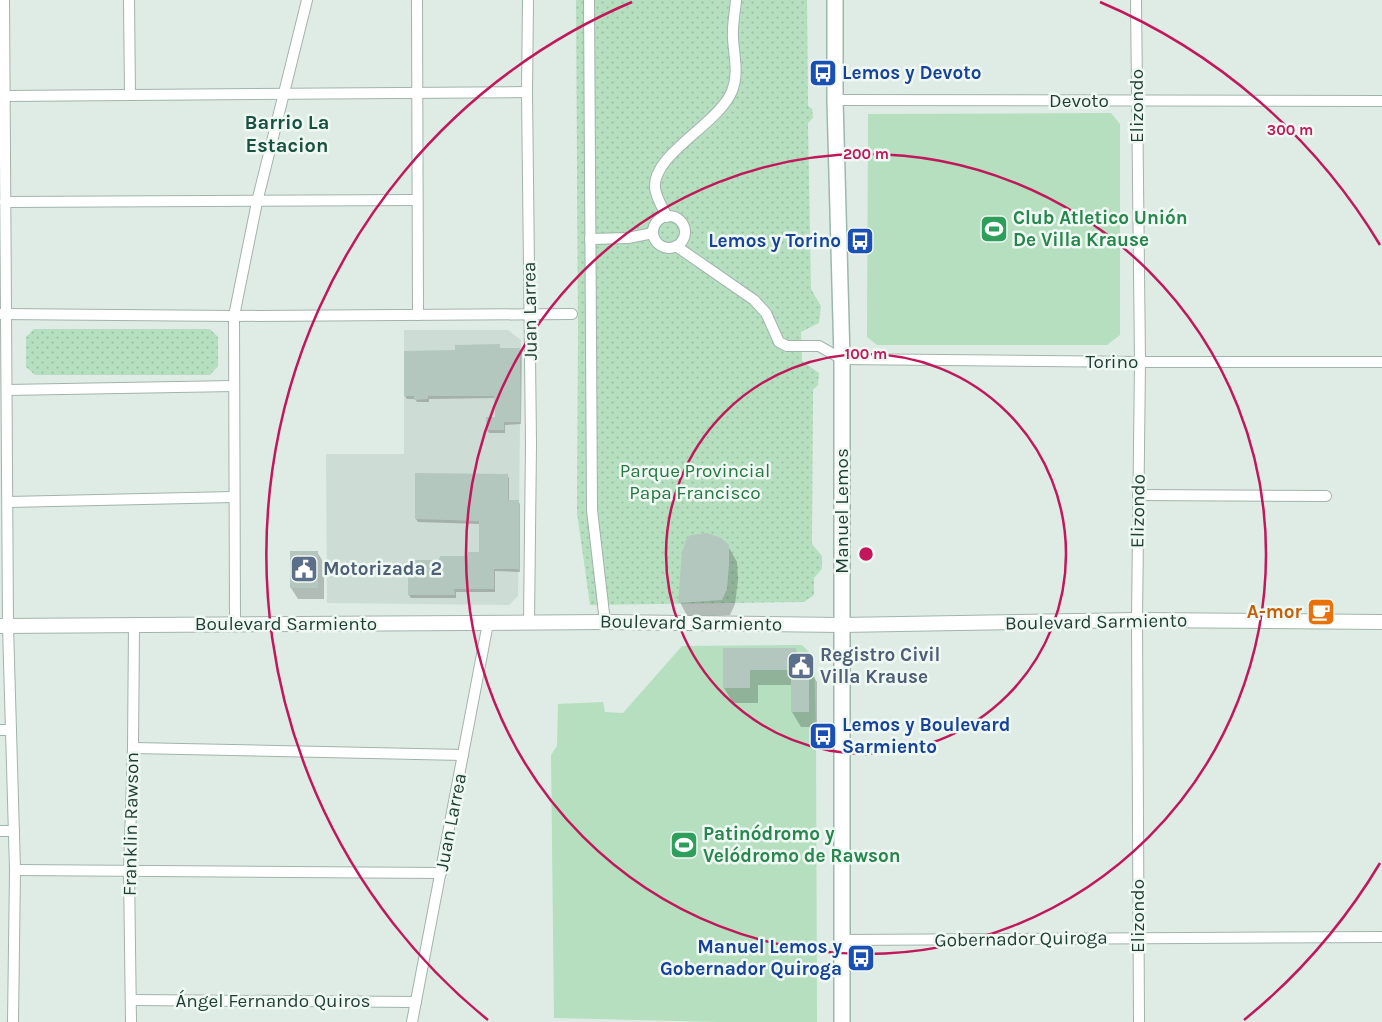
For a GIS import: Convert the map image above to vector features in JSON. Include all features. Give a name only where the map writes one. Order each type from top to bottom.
[{"type":"main road","name":"Manuel Lemos","points":[[835,0],[835,100],[842,359],[842,1022]]},
{"type":"street","points":[[4,0],[5,202],[3,314],[7,390],[8,502],[4,626],[5,730],[14,831],[13,1022]]},
{"type":"street","points":[[129,0],[130,95]]},
{"type":"street","points":[[235,624],[234,316],[257,202],[307,0]]},
{"type":"street","points":[[417,0],[418,315]]},
{"type":"street","name":"Juan Larrea","points":[[528,0],[527,92],[531,443],[529,622]]},
{"type":"street","points":[[589,0],[592,510],[605,622]]},
{"type":"street","points":[[667,216],[655,189],[658,173],[674,152],[717,114],[726,103],[732,90],[736,77],[733,36],[736,0]]},
{"type":"street","name":"Elizondo","points":[[1136,0],[1140,362],[1137,620],[1139,1022]]},
{"type":"street","points":[[5,96],[527,92]]},
{"type":"street","name":"Devoto","points":[[835,100],[1382,101]]},
{"type":"street","points":[[5,202],[417,200]]},
{"type":"street","points":[[676,246],[683,238],[684,228],[678,219],[667,216],[656,224],[653,232],[656,242],[665,247],[676,246],[754,300],[766,313],[779,342],[787,346],[819,346],[842,359]]},
{"type":"street","points":[[590,238],[628,238],[653,232]]},
{"type":"street","points":[[3,314],[234,316],[572,314]]},
{"type":"street","name":"Torino","points":[[842,359],[1382,362]]},
{"type":"street","points":[[7,390],[234,386]]},
{"type":"street","points":[[1138,495],[1326,496]]},
{"type":"street","points":[[8,502],[234,497]]},
{"type":"street","name":"Boulevard Sarmiento","points":[[4,626],[529,622],[842,625],[1137,620],[1382,622]]},
{"type":"street","name":"Juan Larrea","points":[[412,1022],[488,623]]},
{"type":"street","name":"Franklin Rawson","points":[[130,1022],[129,870],[133,748],[134,625]]},
{"type":"street","points":[[133,748],[463,755]]},
{"type":"street","points":[[0,831],[14,831]]},
{"type":"street","points":[[14,870],[441,872]]},
{"type":"street","name":"Gobernador Quiroga","points":[[841,940],[1382,937]]},
{"type":"street","name":"Ángel Fernando Quiros","points":[[131,1000],[416,1002]]},
{"type":"shaded area","points":[[404,330],[508,330],[521,340],[518,596],[509,605],[327,603],[326,454],[404,454]]},
{"type":"green space","name":"Parque Provincial Papa Francisco","points":[[576,0],[807,0],[808,106],[812,109],[813,118],[808,123],[811,289],[821,306],[819,323],[801,332],[802,361],[819,373],[818,385],[813,390],[812,544],[822,556],[822,569],[814,578],[814,595],[804,602],[590,605],[577,513]]},
{"type":"green space","name":"Club Atletico Unión De Villa Krause","points":[[1111,113],[1120,124],[1120,335],[1107,345],[877,345],[867,337],[868,114]]},
{"type":"green space","points":[[34,329],[210,329],[218,337],[218,366],[210,375],[35,375],[26,367],[26,337]]},
{"type":"green space","name":"Patinódromo y Velódromo de Rawson","points":[[802,645],[814,657],[817,1022],[718,1022],[554,1018],[551,755],[557,746],[558,704],[603,702],[605,712],[623,713],[682,646]]},
{"type":"building","points":[[500,344],[500,348],[520,348],[520,422],[504,422],[504,430],[486,430],[486,417],[495,417],[494,396],[428,396],[428,399],[414,400],[414,396],[404,396],[404,351],[455,350],[455,345]]},
{"type":"building","points":[[415,473],[508,474],[508,500],[519,500],[519,569],[494,569],[494,589],[454,589],[455,595],[408,595],[408,560],[439,560],[440,556],[467,556],[468,552],[479,552],[479,521],[415,519]]},
{"type":"building","points":[[707,533],[721,538],[729,545],[727,589],[722,600],[678,603],[682,552],[687,538],[691,535]]},
{"type":"building","name":"Motorizada 2","points":[[290,551],[318,551],[318,588],[290,588]]},
{"type":"building","points":[[723,648],[796,648],[795,656],[803,656],[809,665],[809,712],[791,712],[791,670],[750,670],[750,688],[723,688]]},
{"type":"place","name":"Lemos y Devoto","points":[[823,73]]},
{"type":"place","name":"Club Atletico Unión De Villa Krause","points":[[994,229]]},
{"type":"place","name":"Lemos y Torino","points":[[860,241]]},
{"type":"place","name":"Motorizada 2","points":[[304,569]]},
{"type":"place","name":"A-mor","points":[[1321,612]]},
{"type":"place","name":"Registro Civil Villa Krause","points":[[801,666]]},
{"type":"place","name":"Lemos y Boulevard Sarmiento","points":[[823,736]]},
{"type":"place","name":"Patinódromo y Velódromo de Rawson","points":[[684,845]]},
{"type":"place","name":"Manuel Lemos y Gobernador Quiroga","points":[[861,958]]},
{"type":"district","name":"Barrio La Estacion","points":[[287,134]]}]
